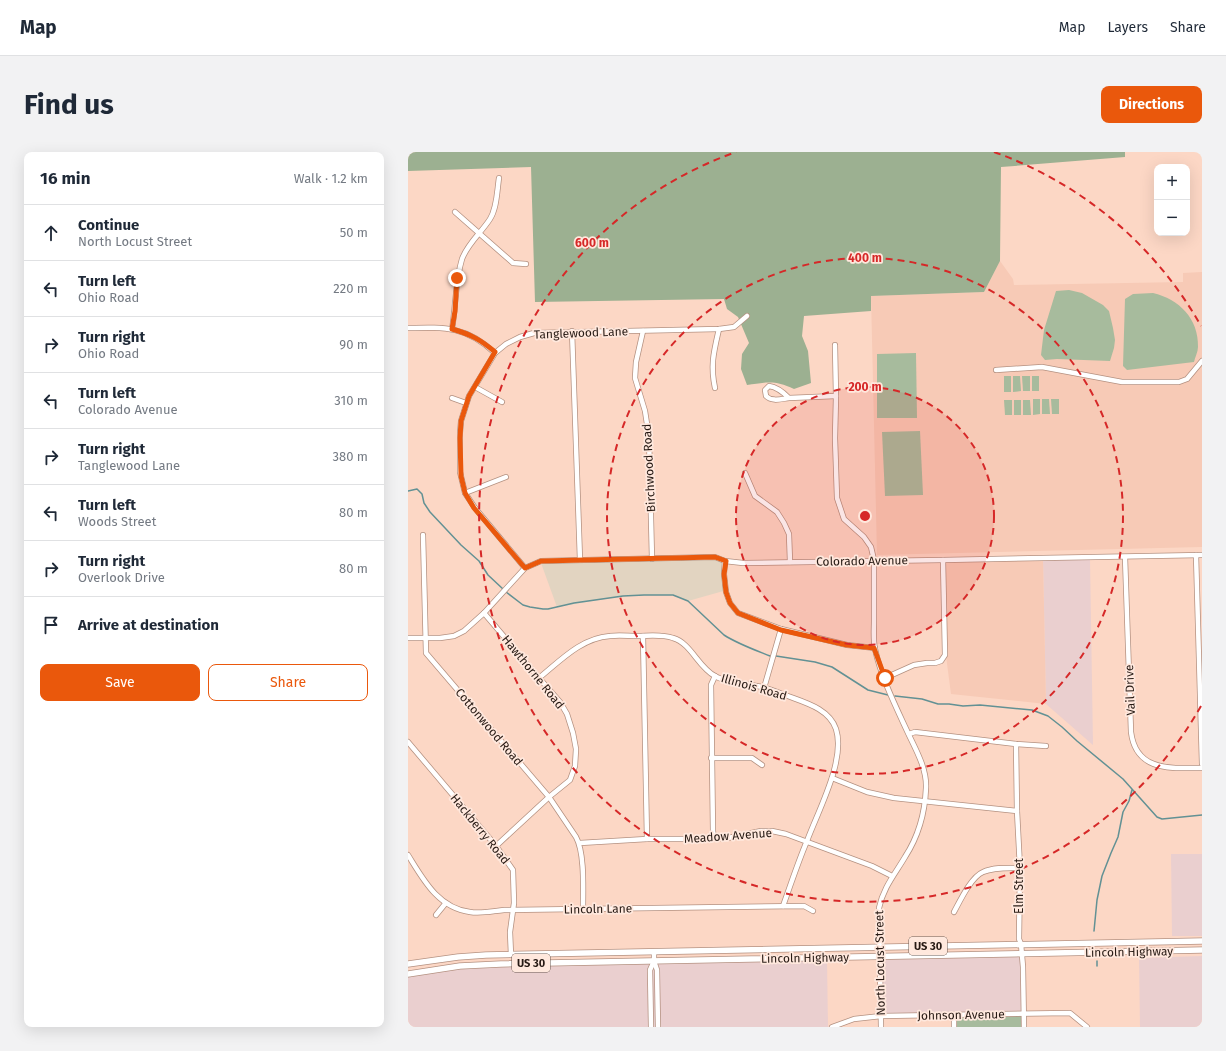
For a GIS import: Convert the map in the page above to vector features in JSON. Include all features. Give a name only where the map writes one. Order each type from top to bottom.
[{"type":"main road","name":"Lincoln Highway","points":[[408,964],[458,957],[511,955],[1202,941]]},
{"type":"main road","name":"Lincoln Highway","points":[[408,974],[467,966],[530,963],[1202,950]]},
{"type":"street","points":[[452,329],[455,311],[457,278],[462,259],[466,250],[490,219],[496,202],[499,178]]},
{"type":"street","points":[[455,212],[513,263],[526,264]]},
{"type":"street","name":"Tanglewood Lane","points":[[525,568],[474,508],[465,493],[460,472],[461,421],[466,403],[495,352],[506,344],[520,337],[534,333],[719,329],[734,327],[747,316]]},
{"type":"street","points":[[408,328],[435,327],[452,329],[474,336],[495,352]]},
{"type":"street","points":[[715,388],[712,376],[712,360],[719,329]]},
{"type":"street","name":"Birchwood Road","points":[[643,331],[636,362],[635,378],[645,411],[649,437],[652,558]]},
{"type":"street","points":[[572,332],[580,560]]},
{"type":"street","points":[[835,345],[836,396],[834,438],[837,498],[844,519],[864,537],[871,547],[874,560]]},
{"type":"street","points":[[996,370],[1042,367],[1122,382],[1179,382],[1187,379],[1202,361]]},
{"type":"street","points":[[789,398],[784,392],[773,386],[769,386],[764,393],[768,398],[775,400],[836,396]]},
{"type":"street","points":[[475,387],[502,402]]},
{"type":"street","points":[[452,398],[466,403]]},
{"type":"street","points":[[745,473],[755,496],[777,512],[784,523],[789,534],[790,562]]},
{"type":"street","points":[[465,493],[506,477]]},
{"type":"street","name":"Cottonwood Road","points":[[424,535],[426,653],[549,797],[580,843],[583,875],[583,910]]},
{"type":"street","points":[[1196,555],[1200,597],[1202,764]]},
{"type":"street","name":"Colorado Avenue","points":[[525,568],[541,561],[652,558],[715,557],[726,561],[743,563],[1202,555]]},
{"type":"street","name":"Vail Drive","points":[[1126,557],[1132,740],[1138,751],[1147,762],[1164,768],[1202,768]]},
{"type":"street","name":"North Locust Street","points":[[874,560],[874,648],[887,687],[916,747],[925,774],[926,787],[921,820],[917,833],[906,856],[892,876],[883,894],[879,908],[881,1027]]},
{"type":"street","points":[[885,678],[914,665],[927,662],[935,663],[941,660],[945,655],[943,560]]},
{"type":"street","points":[[726,561],[724,574],[726,592],[730,603],[738,613],[781,630],[847,645],[874,648]]},
{"type":"street","points":[[408,638],[440,638],[454,636],[464,631],[484,613],[525,568]]},
{"type":"street","name":"Hawthorne Road","points":[[484,613],[560,702],[567,714],[576,749],[575,766],[570,780],[549,797],[496,846]]},
{"type":"street","points":[[764,688],[781,630]]},
{"type":"street","name":"Illinois Road","points":[[539,678],[576,648],[591,639],[610,636],[664,636],[675,638],[685,645],[705,668],[715,676],[764,688],[812,705],[826,715],[835,727],[838,737],[838,752],[832,778]]},
{"type":"street","points":[[643,636],[647,840]]},
{"type":"street","points":[[714,838],[711,758],[711,685],[715,676]]},
{"type":"street","points":[[909,734],[915,732],[1046,746]]},
{"type":"street","name":"Hackberry Road","points":[[408,742],[496,846],[513,870],[513,910],[510,932],[511,955]]},
{"type":"street","name":"Elm Street","points":[[1016,744],[1020,868],[1019,939],[1021,944],[1023,967],[1024,1027]]},
{"type":"street","points":[[711,758],[752,758],[762,765]]},
{"type":"street","points":[[783,906],[806,842],[832,778],[875,794],[894,798],[1017,811]]},
{"type":"street","name":"Meadow Avenue","points":[[580,843],[728,838],[772,831],[786,834],[872,866],[892,876]]},
{"type":"street","name":"Lincoln Lane","points":[[408,855],[424,880],[445,904],[455,909],[471,913],[513,910],[783,906],[804,906],[813,911]]},
{"type":"street","points":[[954,912],[970,883],[981,872],[996,869],[1020,868]]},
{"type":"street","points":[[436,915],[445,904]]},
{"type":"street","points":[[651,1027],[650,970],[654,961],[654,952]]},
{"type":"street","points":[[654,961],[658,970],[658,1027]]},
{"type":"street","name":"Johnson Avenue","points":[[832,1027],[854,1019],[881,1016],[1070,1013],[1086,1027]]},
{"type":"street","points":[[954,1015],[954,1027]]},
{"type":"shaded area","points":[[1000,261],[1013,279],[1014,285],[1183,282],[1183,273],[1202,272],[1202,547],[877,555],[871,296],[984,292]]},
{"type":"shaded area","points":[[715,559],[727,563],[727,590],[688,601],[673,595],[644,595],[623,596],[557,607],[541,563]]},
{"type":"shaded area","points":[[1090,559],[1093,745],[1046,704],[1043,560]]},
{"type":"shaded area","points":[[1043,560],[1046,704],[951,694],[946,656],[945,561]]},
{"type":"shaded area","points":[[1171,854],[1202,854],[1202,936],[1172,936]]},
{"type":"shaded area","points":[[1021,955],[1022,1012],[882,1015],[881,958]]},
{"type":"shaded area","points":[[1202,956],[1202,1027],[1140,1027],[1139,958]]},
{"type":"shaded area","points":[[827,959],[828,1027],[408,1027],[408,976],[460,968],[567,964]]},
{"type":"green space","points":[[408,152],[1125,152],[1125,157],[1001,167],[1000,261],[984,292],[871,296],[871,311],[804,316],[802,336],[808,351],[811,383],[794,389],[782,384],[771,382],[747,385],[741,369],[742,354],[749,343],[738,317],[727,309],[724,299],[535,302],[531,167],[408,171]]},
{"type":"green space","points":[[1069,290],[1082,293],[1103,305],[1109,311],[1115,340],[1110,361],[1045,360],[1041,355],[1044,330],[1056,291]]},
{"type":"green space","points":[[1153,293],[1179,305],[1191,319],[1195,328],[1198,349],[1194,362],[1127,370],[1123,366],[1125,299],[1133,294]]},
{"type":"green space","points":[[916,353],[917,418],[877,418],[877,354]]},
{"type":"green space","points":[[1004,376],[1011,376],[1011,392],[1004,392]]},
{"type":"green space","points":[[1013,376],[1020,376],[1021,391],[1013,392]]},
{"type":"green space","points":[[1022,376],[1030,376],[1030,391],[1023,391]]},
{"type":"green space","points":[[1032,376],[1039,376],[1039,391],[1032,391]]},
{"type":"green space","points":[[1033,399],[1040,399],[1040,414],[1033,415]]},
{"type":"green space","points":[[1042,399],[1049,399],[1050,414],[1042,414]]},
{"type":"green space","points":[[1051,399],[1059,399],[1059,414],[1052,414]]},
{"type":"green space","points":[[1004,400],[1012,400],[1012,415],[1005,415]]},
{"type":"green space","points":[[1014,400],[1021,400],[1021,415],[1014,415]]},
{"type":"green space","points":[[1023,400],[1030,400],[1031,415],[1023,415]]},
{"type":"green space","points":[[920,431],[923,495],[885,496],[882,432]]},
{"type":"green space","points":[[1023,1015],[1023,1027],[956,1027],[956,1016]]},
{"type":"waterway","points":[[408,491],[417,489],[422,494],[424,503],[430,512],[461,545],[479,561],[488,575],[503,589]]},
{"type":"waterway","points":[[506,592],[523,605],[543,609],[623,596],[673,595],[688,601],[724,635],[770,656]]},
{"type":"waterway","points":[[776,656],[815,662],[832,667],[868,690],[888,695]]},
{"type":"waterway","points":[[895,696],[922,699],[938,704],[963,706],[980,705],[1032,710],[1048,716],[1123,779],[1157,817],[1162,819],[1202,815]]},
{"type":"waterway","points":[[1094,931],[1097,900],[1102,876],[1118,837],[1123,812],[1129,801],[1132,790]]},
{"type":"waterway","points":[[1097,961],[1097,966]]},
{"type":"route","points":[[457,278],[455,311],[452,329],[474,336],[495,352],[466,403],[461,421],[460,472],[465,493],[474,508],[525,568],[541,561],[715,557],[726,561],[724,574],[726,592],[730,603],[738,613],[781,630],[847,645],[874,648],[885,678]]}]
